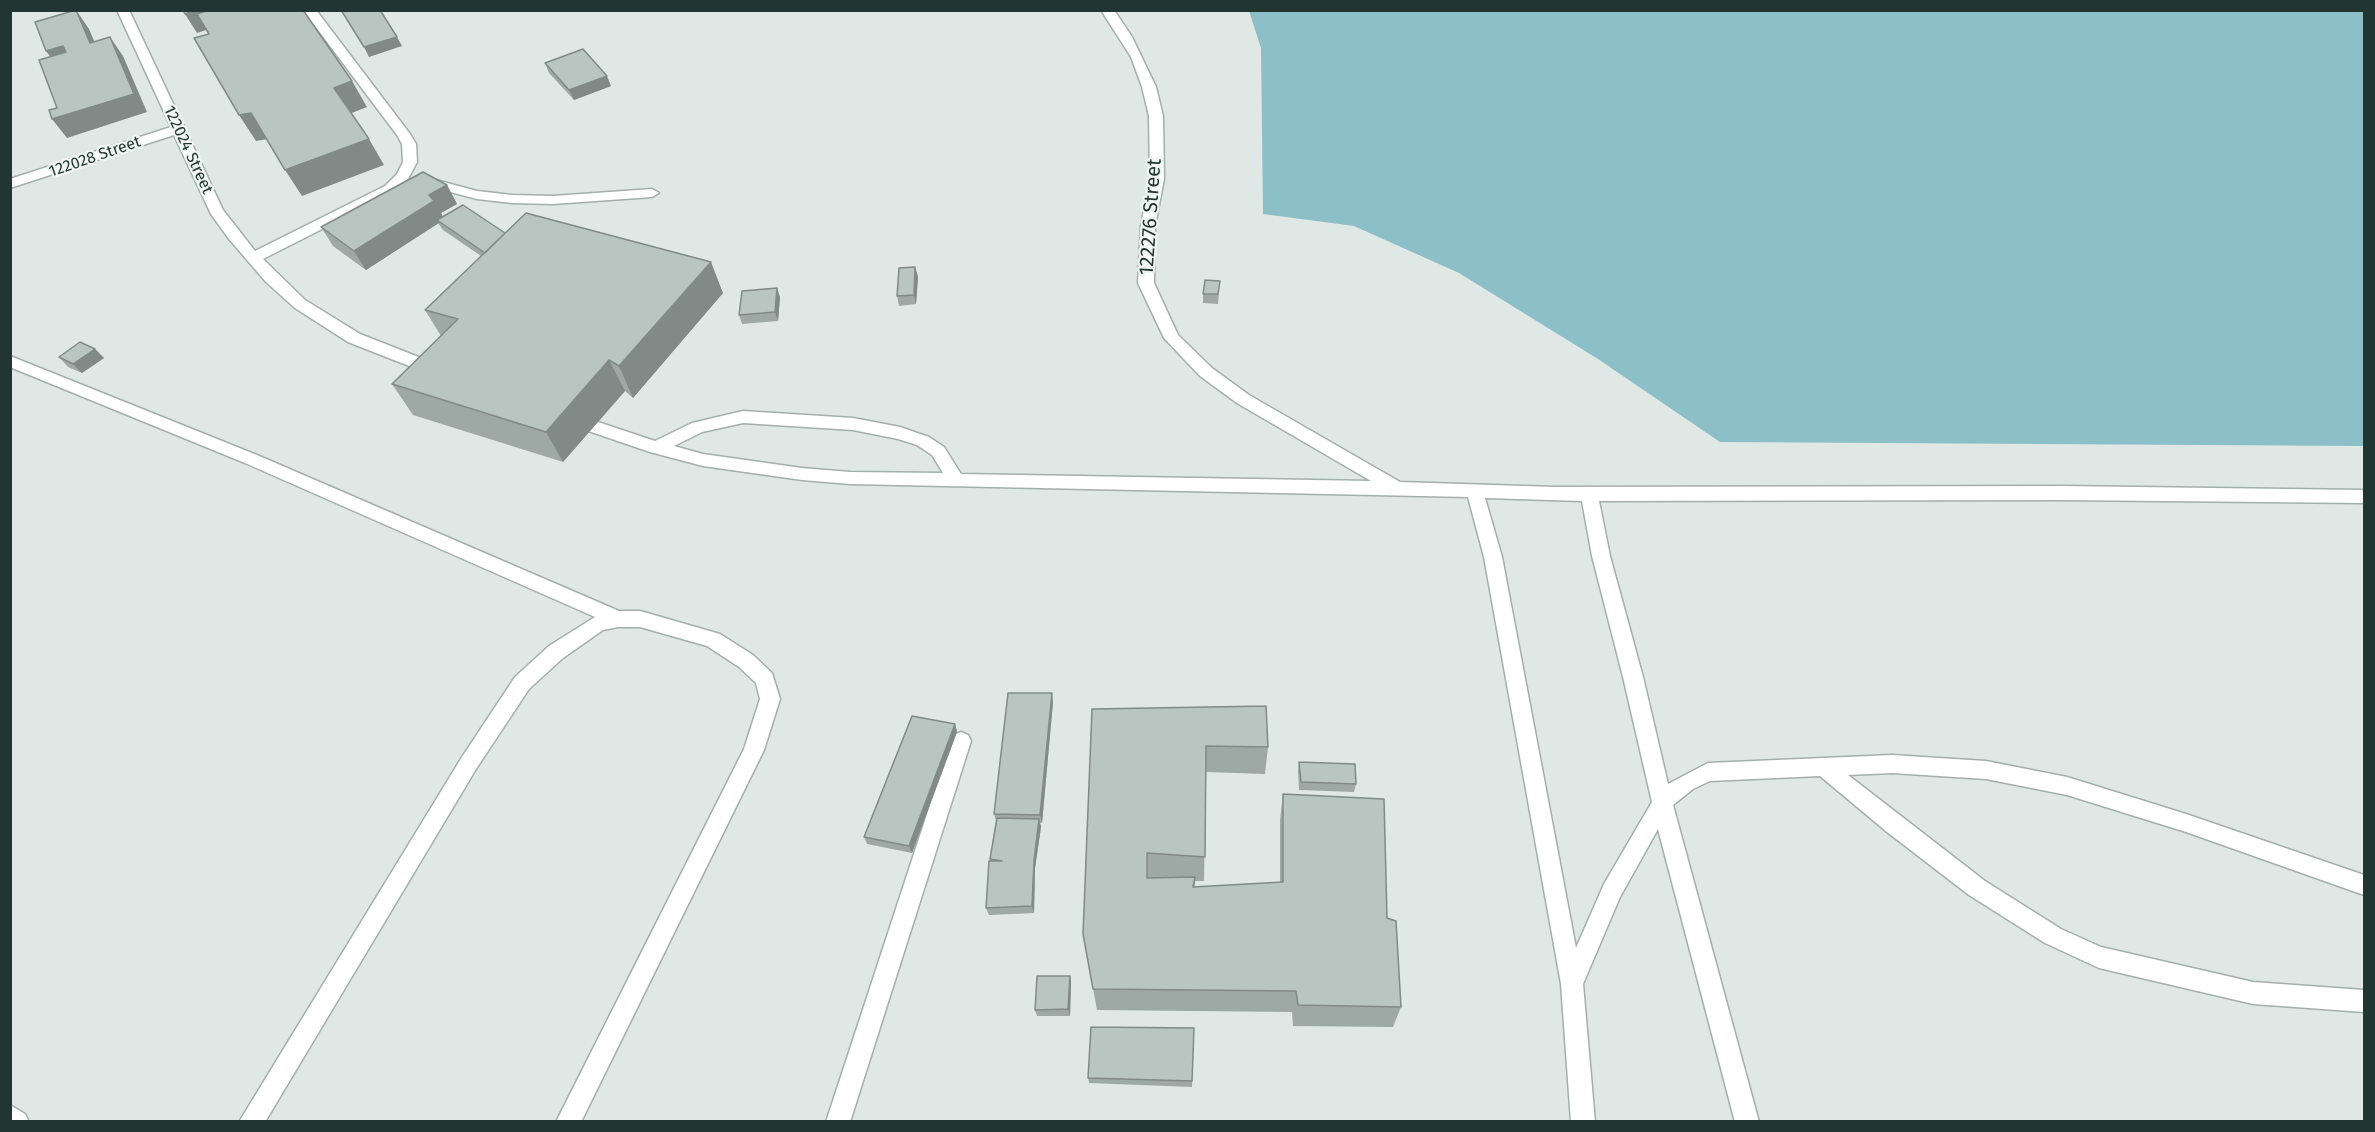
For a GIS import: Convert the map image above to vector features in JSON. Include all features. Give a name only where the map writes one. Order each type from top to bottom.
[{"type":"street","name":"122024 Street","points":[[123,10],[216,211],[271,278],[300,304],[354,338],[454,377]]},
{"type":"street","points":[[253,258],[373,200],[390,189],[403,176],[410,162],[409,144],[309,10]]},
{"type":"street","name":"122276 Street","points":[[1107,10],[1137,57],[1149,87],[1156,116],[1157,179],[1148,226],[1146,283],[1172,338],[1206,372],[1243,399],[1396,488]]},
{"type":"street","name":"122028 Street","points":[[10,184],[178,129]]},
{"type":"street","points":[[403,176],[477,195],[512,199],[553,200],[652,193]]},
{"type":"street","points":[[10,361],[251,459],[618,619]]},
{"type":"street","points":[[555,414],[656,448],[703,460],[802,474],[883,480],[1396,488],[1589,494],[2062,493],[2364,496]]},
{"type":"street","points":[[656,448],[698,428],[742,417],[853,424],[900,433],[923,441],[938,452],[957,481]]},
{"type":"street","points":[[1474,492],[1495,568],[1572,984],[1583,1122]]},
{"type":"street","points":[[1589,494],[1601,556],[1633,677],[1662,803],[1747,1122]]},
{"type":"street","points":[[251,1122],[469,763],[522,683],[556,652],[598,624],[618,619],[640,619],[713,640],[746,661],[765,679],[770,699],[754,750],[568,1122]]},
{"type":"street","points":[[838,1122],[961,741]]},
{"type":"street","points":[[1572,984],[1612,891],[1662,803],[1671,793],[1708,772],[1892,764],[1986,770],[2067,786],[2186,823],[2364,885]]},
{"type":"street","points":[[1824,767],[1894,825],[1977,888],[2053,936],[2099,957],[2253,993],[2364,1001]]},
{"type":"street","points":[[10,1118],[17,1122]]},
{"type":"water","points":[[1249,11],[2364,11],[2364,446],[1720,442],[1598,359],[1459,273],[1354,226],[1263,214],[1261,48]]},
{"type":"building","points":[[76,10],[90,43],[110,37],[134,94],[52,119],[49,110],[57,108],[39,60],[66,52],[63,46],[46,51],[35,22]]},
{"type":"building","points":[[183,10],[197,10],[185,14]]},
{"type":"building","points":[[209,10],[303,10],[352,81],[334,88],[369,139],[285,170],[251,113],[239,115],[194,38],[209,34],[197,14]]},
{"type":"building","points":[[341,10],[380,10],[397,37],[364,47]]},
{"type":"building","points":[[583,49],[607,76],[569,90],[545,63]]},
{"type":"building","points":[[423,172],[447,185],[429,195],[434,201],[354,251],[321,227]]},
{"type":"building","points":[[463,205],[505,233],[485,253],[437,220]]},
{"type":"building","points":[[526,213],[711,262],[619,366],[609,360],[546,432],[392,384],[458,319],[425,310]]},
{"type":"building","points":[[915,267],[914,295],[897,296],[899,268]]},
{"type":"building","points":[[1205,280],[1220,281],[1218,294],[1203,294]]},
{"type":"building","points":[[777,288],[775,312],[739,315],[742,291]]},
{"type":"building","points":[[80,342],[95,349],[73,364],[59,357]]},
{"type":"building","points":[[1008,693],[1052,693],[1040,815],[994,814]]},
{"type":"building","points":[[1266,706],[1268,747],[1206,746],[1205,857],[1147,853],[1147,878],[1195,877],[1193,887],[1283,882],[1283,794],[1384,799],[1387,918],[1396,921],[1401,1007],[1298,1005],[1296,991],[1093,989],[1083,934],[1092,709]]},
{"type":"building","points":[[912,716],[955,724],[909,846],[864,837]]},
{"type":"building","points":[[1299,762],[1355,764],[1356,784],[1301,782]]},
{"type":"building","points":[[997,818],[1039,819],[1032,906],[986,908],[989,861],[1002,861],[990,859]]},
{"type":"building","points":[[1037,976],[1070,976],[1068,1009],[1035,1010]]},
{"type":"building","points":[[1091,1027],[1194,1028],[1192,1081],[1088,1078]]}]
